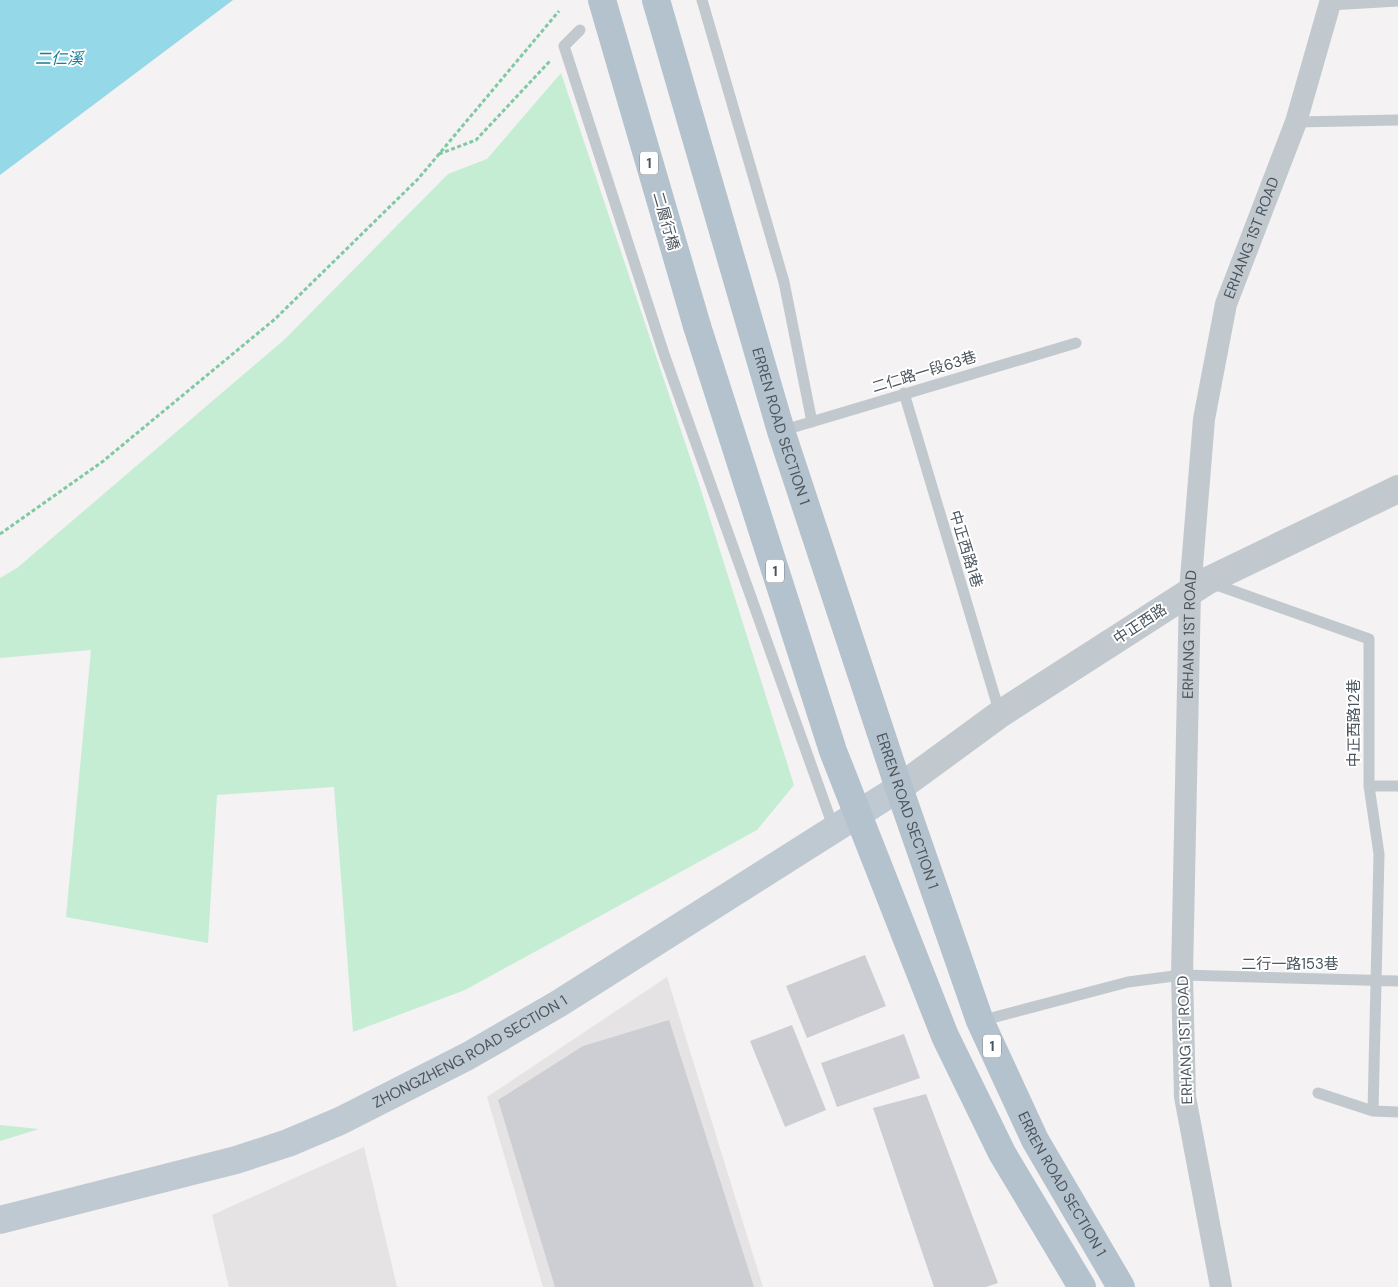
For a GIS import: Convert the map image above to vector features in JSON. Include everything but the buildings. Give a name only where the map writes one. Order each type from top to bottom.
[{"type":"main road","name":"二層行橋","points":[[602,0],[697,326],[833,751],[860,814]]},
{"type":"main road","name":"ERREN ROAD SECTION 1","points":[[656,0],[781,431],[899,788],[980,1020],[1035,1140],[1121,1287]]},
{"type":"main road","name":"ZHONGZHENG ROAD SECTION 1","points":[[0,1220],[236,1160],[288,1143],[340,1121],[408,1088],[536,1016],[899,788]]},
{"type":"main road","name":"1","points":[[860,814],[945,1036],[1002,1153],[1082,1287]]},
{"type":"street","name":"ERHANG 1ST ROAD","points":[[1221,1287],[1185,1097],[1182,976],[1199,586],[1204,418],[1226,304],[1296,122],[1331,2]]},
{"type":"street","name":"中正西路","points":[[899,788],[1000,714],[1199,586],[1398,489]]},
{"type":"lane","points":[[702,0],[784,282],[812,422]]},
{"type":"lane","points":[[1331,2],[1398,1]]},
{"type":"lane","points":[[580,30],[564,46],[664,354],[834,830]]},
{"type":"lane","points":[[1296,122],[1398,120]]},
{"type":"lane","name":"二仁路一段63巷","points":[[781,431],[1076,343]]},
{"type":"lane","name":"中正西路1巷","points":[[904,393],[1000,714]]},
{"type":"lane","name":"中正西路12巷","points":[[1199,586],[1369,638],[1369,786],[1379,854],[1373,1111]]},
{"type":"lane","points":[[1369,786],[1398,786]]},
{"type":"lane","name":"二行一路153巷","points":[[980,1020],[1128,982],[1182,976],[1398,981]]},
{"type":"lane","points":[[1318,1093],[1373,1111],[1398,1112]]},
{"type":"path","points":[[0,534],[102,462],[275,319],[418,178],[559,11]]},
{"type":"path","points":[[438,154],[476,140],[564,46]]},
{"type":"shaded area","points":[[667,977],[763,1287],[543,1287],[487,1097]]},
{"type":"shaded area","points":[[364,1147],[397,1287],[229,1287],[212,1215]]},
{"type":"green space","points":[[561,73],[700,487],[794,785],[757,830],[465,990],[353,1032],[334,787],[217,795],[208,943],[66,917],[91,650],[0,658],[0,578],[17,568],[285,339],[448,174],[487,159]]},
{"type":"green space","points":[[0,1125],[39,1129],[0,1141]]},
{"type":"water","name":"二仁溪","points":[[0,0],[233,0],[0,175]]}]
